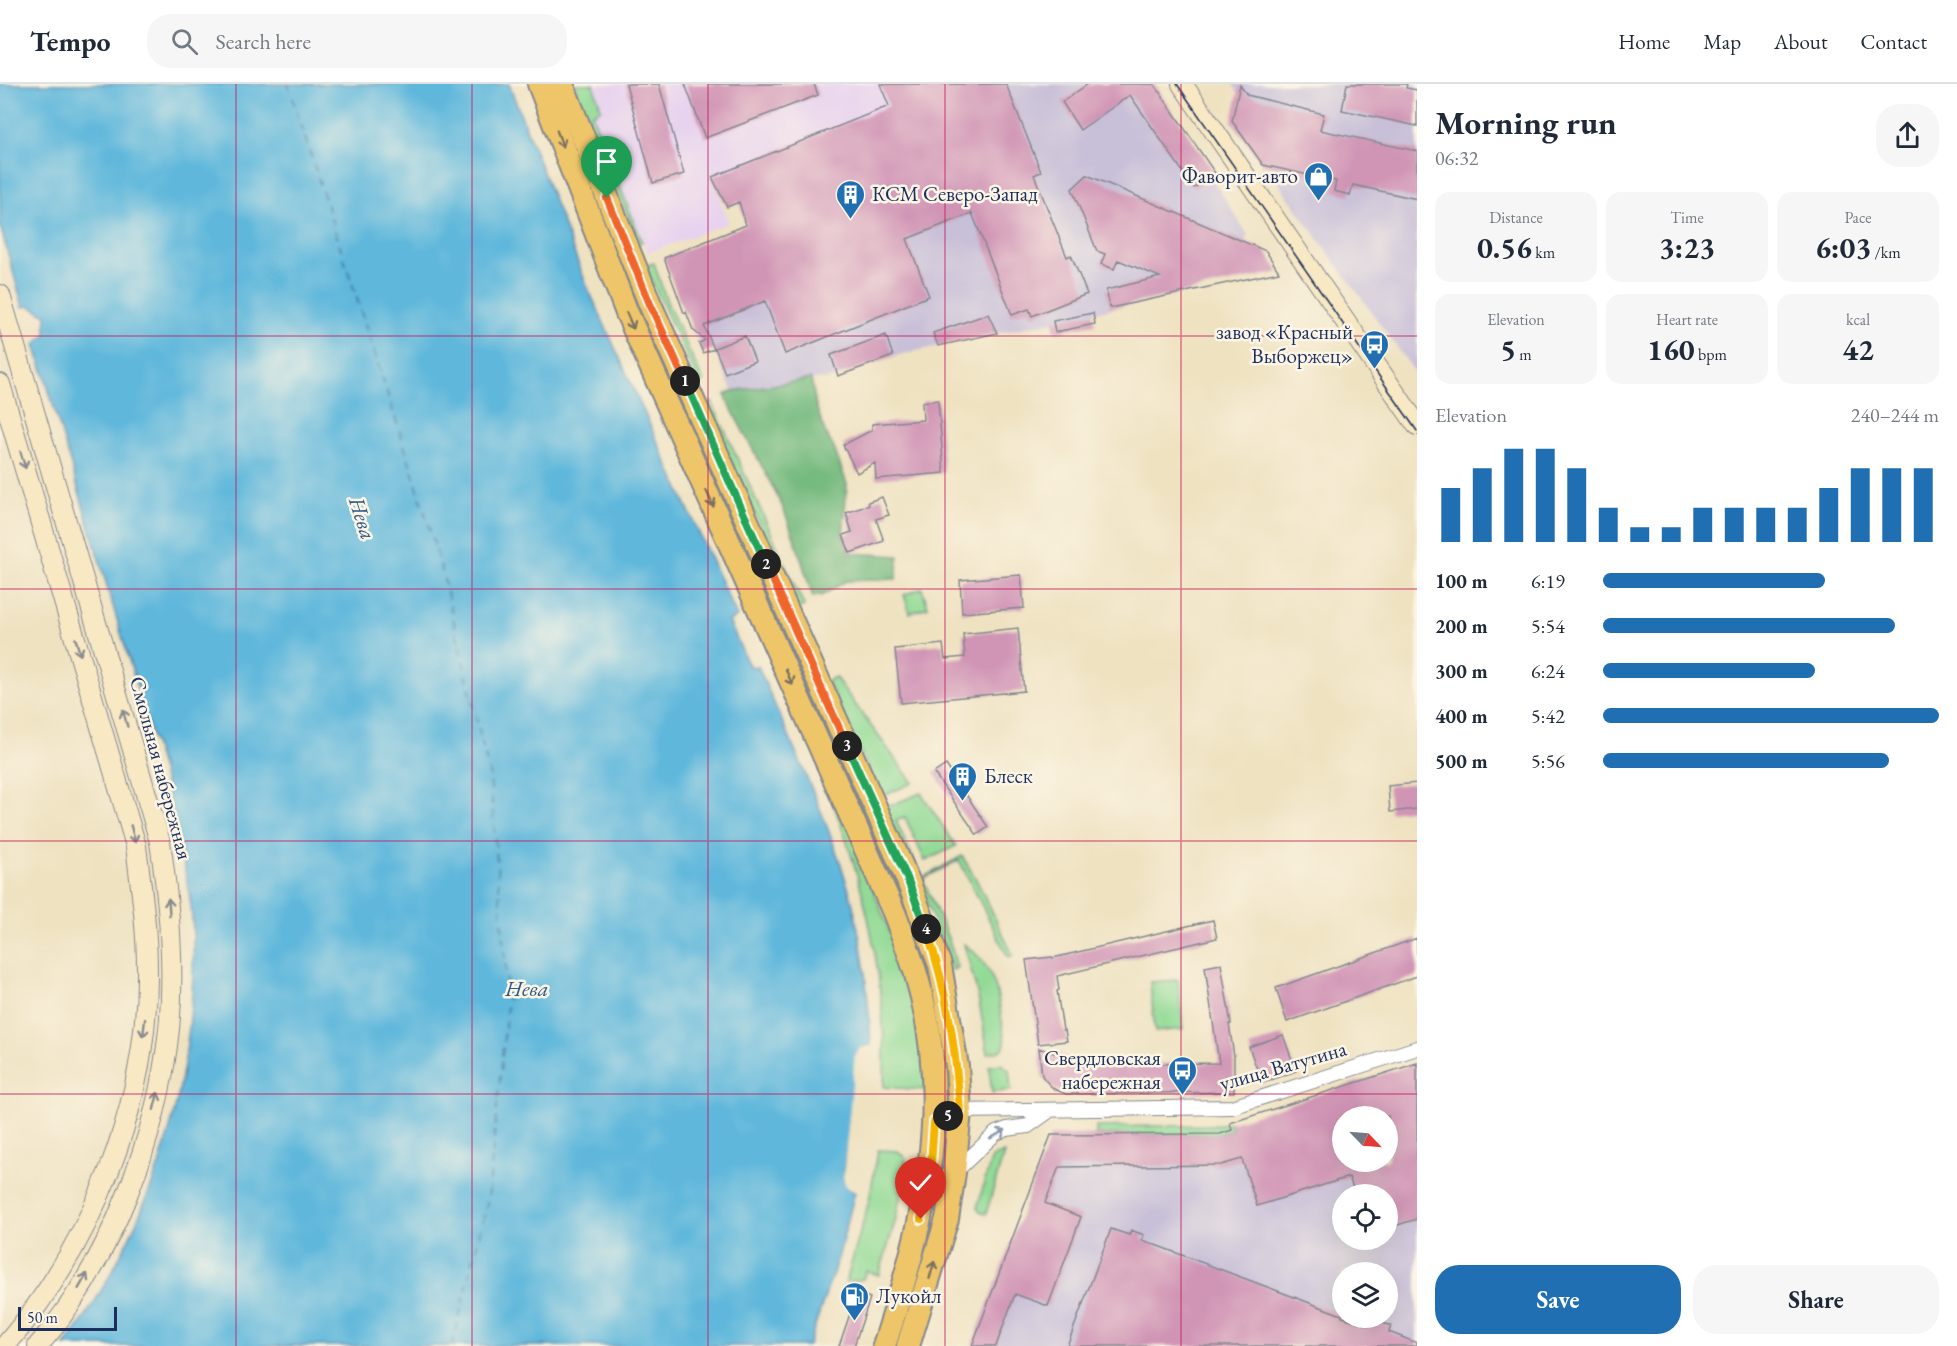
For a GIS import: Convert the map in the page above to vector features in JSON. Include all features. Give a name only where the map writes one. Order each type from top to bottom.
[{"type":"main road","points":[[539,84],[627,313],[895,915],[915,972],[926,1022],[934,1077],[931,1164],[921,1219],[884,1346]]},
{"type":"main road","points":[[562,84],[650,304],[919,909],[940,966],[957,1066],[960,1111],[947,1219],[908,1346]]},
{"type":"main road","points":[[1182,84],[1417,425]]},
{"type":"main road","name":"Смольная набережная","points":[[0,295],[160,842],[169,903],[172,968],[169,1029],[159,1093],[144,1149],[125,1201],[104,1246],[74,1297],[38,1346]]},
{"type":"main road","points":[[0,384],[136,846],[144,909],[148,970],[144,1028],[134,1087],[105,1180],[81,1235],[53,1283],[6,1346]]},
{"type":"street","name":"улица Ватутина","points":[[934,1122],[960,1111],[1232,1107],[1417,1048]]},
{"type":"street","points":[[954,1173],[996,1133],[1028,1126],[1049,1111]]},
{"type":"shaded area","points":[[593,84],[880,84],[889,106],[712,177],[729,223],[648,253],[592,114],[601,109]]},
{"type":"shaded area","points":[[880,84],[1154,84],[1215,173],[1210,176],[1248,235],[1245,242],[1266,251],[1279,272],[898,355],[826,380],[811,379],[733,391],[714,349],[703,353],[686,313],[684,313],[664,258],[746,225],[739,202],[727,207],[712,177],[889,107]]},
{"type":"shaded area","points":[[1232,84],[1417,84],[1417,375],[1278,183],[1271,167],[1263,165],[1232,121],[1239,93]]},
{"type":"shaded area","points":[[1417,1063],[1417,1346],[972,1346],[1051,1135],[1220,1134],[1232,1130],[1230,1123]]},
{"type":"green space","points":[[574,84],[593,84],[601,109],[592,114],[642,242],[639,243]]},
{"type":"green space","points":[[654,263],[667,302],[703,381],[700,386],[645,266]]},
{"type":"green space","points":[[811,379],[816,406],[847,484],[843,535],[850,553],[899,556],[896,579],[846,581],[823,595],[813,597],[782,506],[725,395],[733,391]]},
{"type":"green space","points":[[712,402],[804,606],[798,609],[706,405]]},
{"type":"green space","points":[[922,588],[928,607],[910,613],[904,595]]},
{"type":"green space","points":[[835,677],[913,783],[887,794],[880,794],[827,681]]},
{"type":"green space","points":[[921,793],[956,846],[925,861],[905,817],[896,821],[916,865],[911,867],[884,808]]},
{"type":"green space","points":[[839,801],[914,995],[926,1090],[884,1087],[879,979],[857,873],[833,804]]},
{"type":"green space","points":[[962,856],[976,879],[1013,955],[1008,957],[959,860],[923,879],[950,943],[957,968],[952,970],[919,881]]},
{"type":"green space","points":[[964,944],[985,964],[996,988],[1005,1043],[999,1051],[988,1053],[978,996]]},
{"type":"green space","points":[[1178,980],[1183,1029],[1155,1032],[1150,982]]},
{"type":"green space","points":[[1001,1064],[1009,1070],[1011,1090],[992,1093],[989,1066]]},
{"type":"green space","points":[[1230,1123],[1232,1130],[1220,1134],[1096,1135],[1096,1127]]},
{"type":"green space","points":[[878,1150],[898,1151],[907,1164],[895,1222],[879,1275],[866,1271],[863,1279],[846,1282],[869,1201]]},
{"type":"green space","points":[[1004,1153],[986,1214],[980,1212],[977,1208],[990,1163],[993,1157]]},
{"type":"water","name":"Нева","points":[[0,84],[509,84],[587,286],[737,617],[729,621],[748,664],[755,668],[758,666],[818,803],[839,859],[858,926],[871,1045],[857,1051],[843,1178],[849,1190],[855,1192],[839,1255],[808,1346],[65,1346],[114,1268],[135,1226],[166,1141],[178,1096],[186,1051],[193,979],[193,926],[185,868],[162,771],[35,344],[46,335],[46,315],[30,306],[23,307],[0,226]]},
{"type":"pier","points":[[871,1045],[871,1048],[862,1050],[858,1056],[846,1178],[848,1184],[856,1189],[855,1192],[846,1186],[843,1178],[855,1055],[860,1048]]},
{"type":"building","points":[[626,84],[659,84],[684,174],[653,183]]},
{"type":"building","points":[[685,84],[814,84],[818,95],[705,138]]},
{"type":"building","name":"КСМ Северо-Запад","points":[[880,84],[1006,84],[1041,172],[1034,175],[1067,257],[1071,255],[1087,294],[1032,316],[1029,309],[1012,315],[972,213],[907,239],[929,296],[785,354],[765,301],[704,326],[714,349],[703,353],[699,343],[705,340],[693,330],[686,312],[684,313],[664,258],[746,225],[739,202],[727,207],[712,177],[889,106]]},
{"type":"building","points":[[1088,84],[1154,84],[1215,173],[1194,188],[1130,95],[1080,130],[1062,102]]},
{"type":"building","points":[[1347,84],[1407,84],[1406,88],[1417,90],[1417,126],[1342,110]]},
{"type":"building","points":[[1240,85],[1247,95],[1324,114],[1320,130],[1417,151],[1417,199],[1353,185],[1350,195],[1334,191],[1336,181],[1263,165],[1232,121]]},
{"type":"building","points":[[1087,175],[1266,251],[1279,272],[1110,308],[1106,290],[1160,277],[1118,260],[1114,269],[1101,264],[1105,254],[1097,251],[1072,189]]},
{"type":"building","points":[[1093,313],[1095,324],[1055,332],[1053,321]]},
{"type":"building","points":[[988,314],[997,333],[938,346],[933,333]]},
{"type":"building","points":[[886,335],[893,356],[838,376],[831,355]]},
{"type":"building","points":[[745,336],[755,361],[725,373],[715,348]]},
{"type":"building","points":[[938,400],[944,473],[876,479],[875,463],[857,473],[843,445],[872,430],[872,424],[923,420],[922,402]]},
{"type":"building","points":[[882,497],[889,515],[876,519],[884,541],[850,553],[843,535],[852,532],[846,513],[869,505],[868,502]]},
{"type":"building","points":[[1021,575],[1024,608],[962,613],[960,580]]},
{"type":"building","points":[[1018,628],[1024,691],[901,703],[895,649],[943,644],[945,659],[965,657],[963,634]]},
{"type":"building","name":"Блеск","points":[[946,765],[988,827],[977,835],[934,773]]},
{"type":"building","points":[[1417,783],[1417,809],[1390,812],[1388,786]]},
{"type":"building","points":[[1213,920],[1217,938],[1057,976],[1063,1030],[1065,1030],[1067,1041],[1038,1044],[1026,960],[1053,958]]},
{"type":"building","points":[[1417,938],[1417,976],[1287,1022],[1276,988]]},
{"type":"building","points":[[1221,964],[1231,1024],[1229,1024],[1234,1056],[1234,1092],[1066,1094],[1054,1089],[1042,1076],[1039,1048],[1072,1059],[1074,1065],[1219,1063],[1205,967]]},
{"type":"building","points":[[1283,1035],[1296,1071],[1262,1083],[1249,1047]]},
{"type":"building","points":[[1417,1063],[1417,1219],[1398,1225],[1398,1184],[1351,1184],[1349,1177],[1257,1206],[1242,1159],[1221,1165],[1059,1167],[1045,1203],[1081,1217],[1048,1306],[1015,1294],[996,1346],[972,1346],[1051,1135],[1220,1134],[1232,1130],[1230,1123]]},
{"type":"building","points":[[1111,1229],[1129,1235],[1131,1230],[1144,1235],[1142,1240],[1332,1311],[1332,1328],[1390,1328],[1389,1332],[1417,1343],[1417,1346],[1067,1346]]},
{"type":"building","name":"Лукойл","points":[[857,1293],[870,1298],[854,1346],[839,1346]]},
{"type":"ferry route","points":[[288,84],[442,571],[490,777],[508,996],[488,1199],[452,1346]]},
{"type":"tram line","points":[[1177,84],[1417,431]]},
{"type":"place","name":"Фаворит-авто","points":[[1319,202]]},
{"type":"place","name":"КСМ Северо-Запад","points":[[851,220]]},
{"type":"place","name":"завод «Красный Выборжец»","points":[[1374,370]]},
{"type":"place","name":"Блеск","points":[[963,802]]},
{"type":"place","name":"Свердловская набережная","points":[[1182,1096]]},
{"type":"place","name":"Лукойл","points":[[855,1322]]},
{"type":"route","points":[[607,198],[650,304],[907,878],[940,966],[957,1066],[960,1111],[934,1122],[931,1164],[921,1219]]}]
